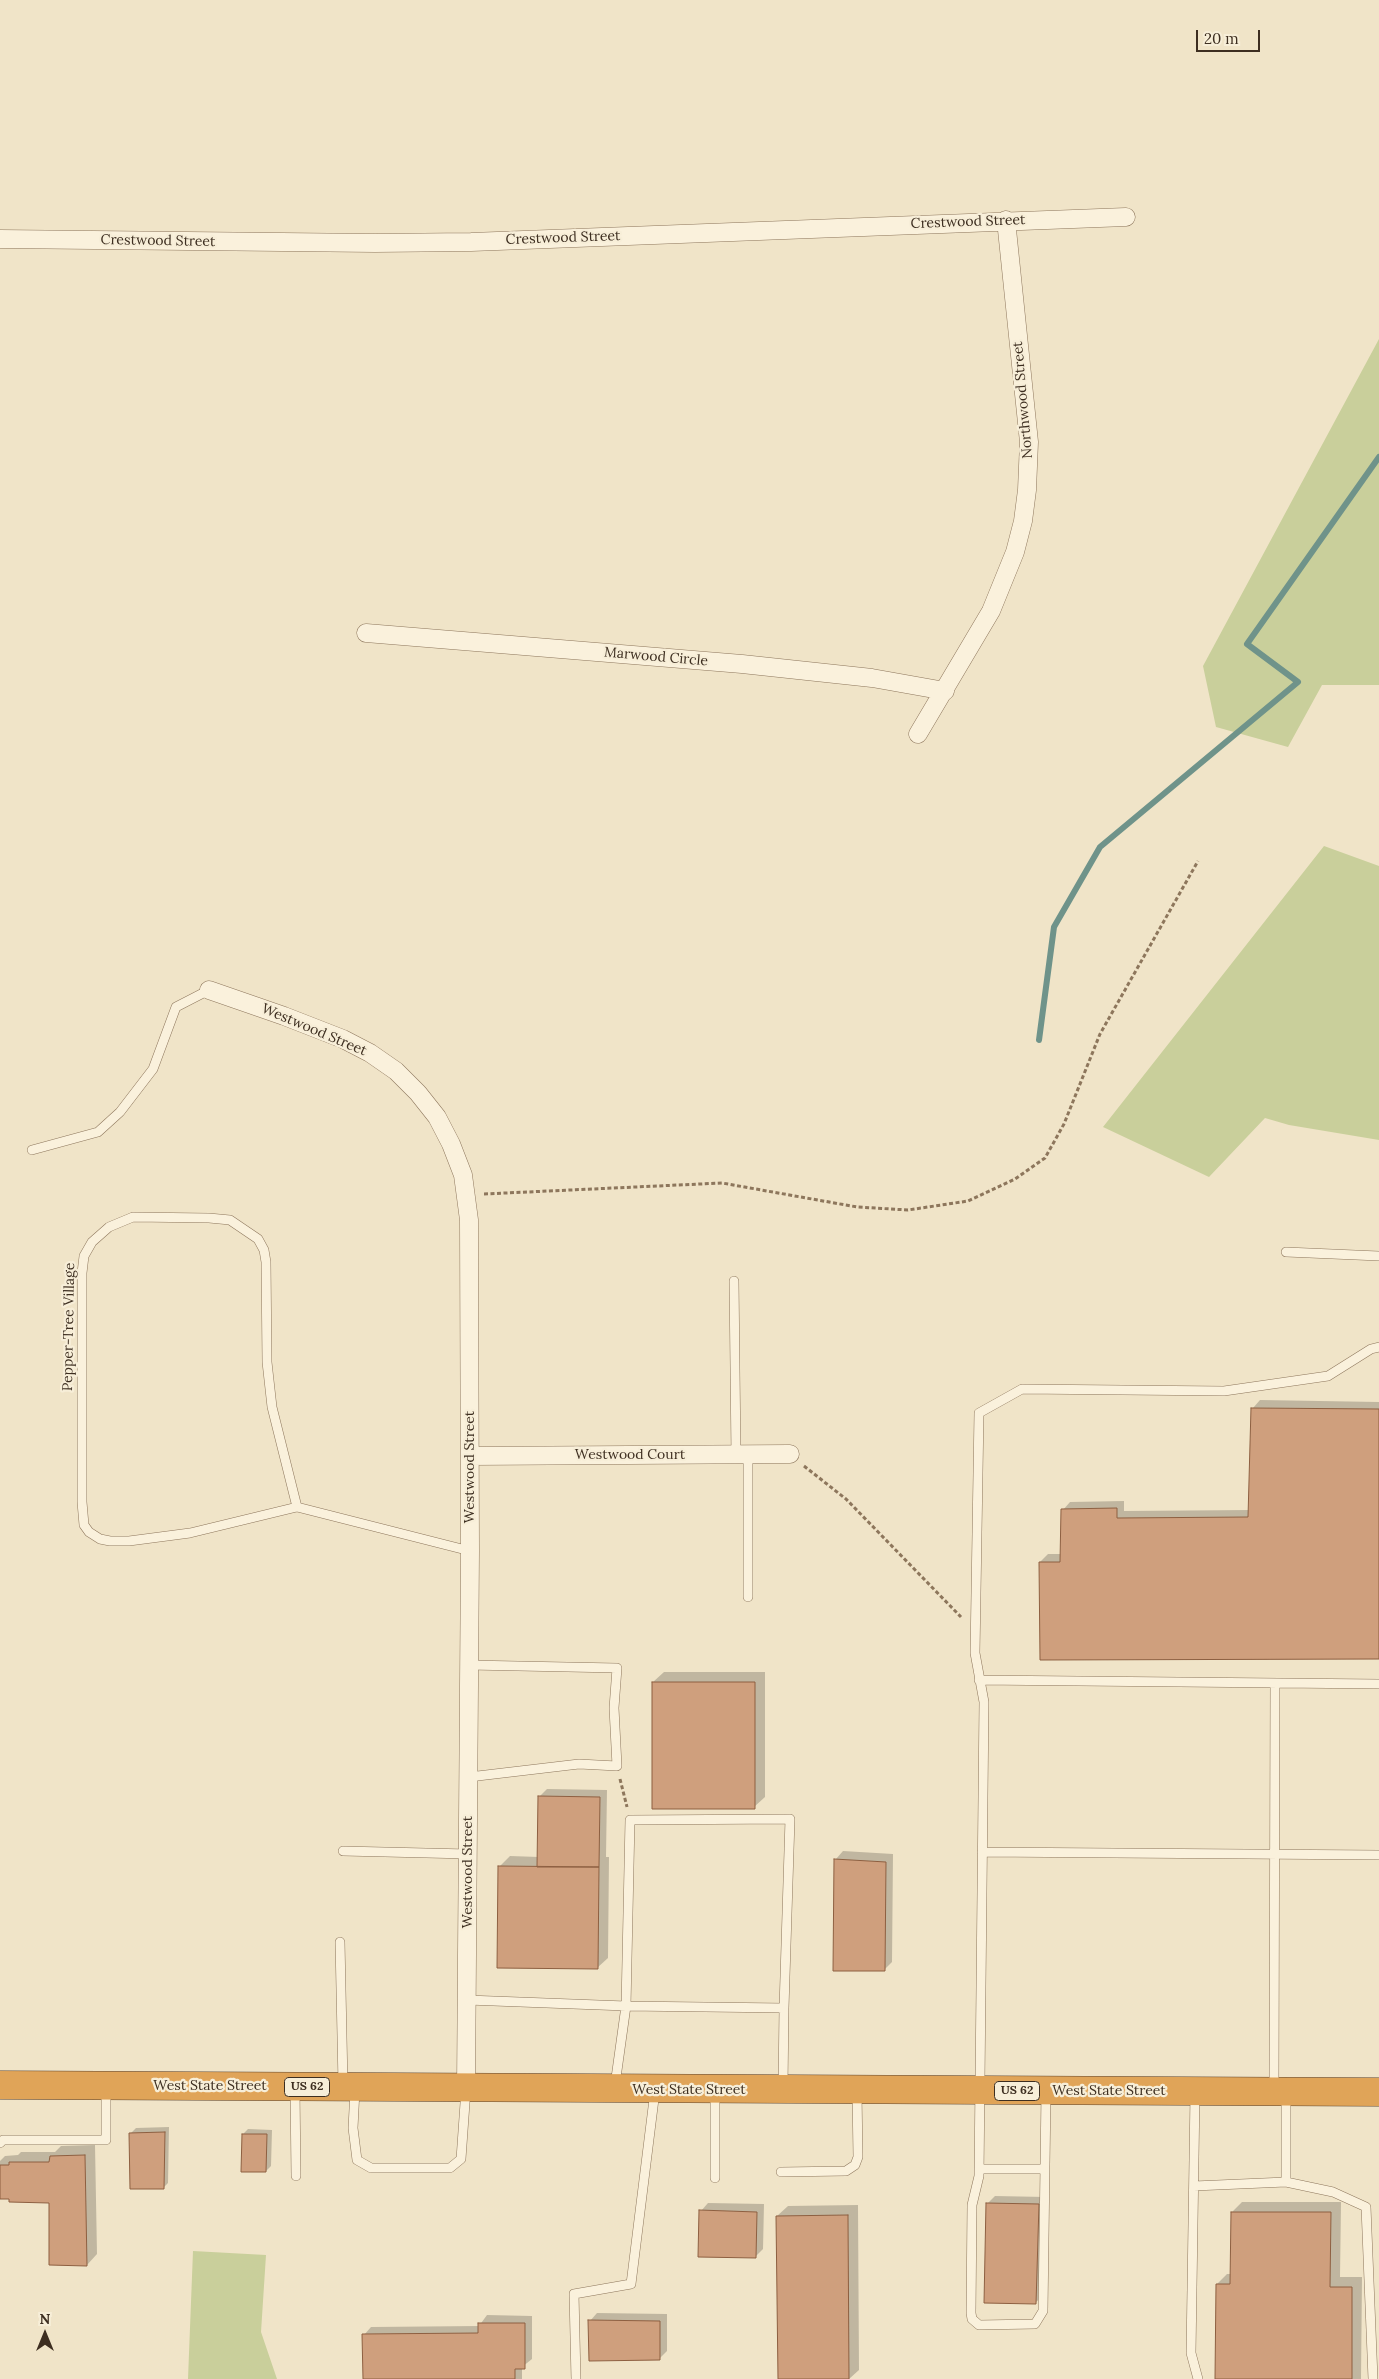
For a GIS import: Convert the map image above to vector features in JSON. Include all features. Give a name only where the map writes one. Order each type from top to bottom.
[{"type":"highway","name":"West State Street","points":[[0,2085],[614,2090],[1379,2092]]},
{"type":"street","name":"Crestwood Street","points":[[0,239],[366,243],[471,242],[1006,220],[1126,217]]},
{"type":"street","name":"Northwood Street","points":[[918,734],[991,611],[1004,582],[1015,552],[1027,490],[1029,442],[1006,220]]},
{"type":"street","name":"Marwood Circle","points":[[366,632],[742,664],[872,678],[945,691]]},
{"type":"street","name":"Westwood Street","points":[[209,990],[284,1016],[342,1039],[396,1071],[418,1093],[437,1117],[451,1144],[463,1175],[469,1220],[470,1456],[466,2089]]},
{"type":"street","name":"Westwood Court","points":[[470,1456],[790,1454]]},
{"type":"lane","points":[[32,1150],[98,1132],[120,1112],[153,1069],[176,1007],[209,990]]},
{"type":"lane","name":"Pepper-Tree Village","points":[[297,1507],[272,1407],[267,1362],[266,1262],[258,1239],[230,1220],[209,1218],[133,1217],[109,1227],[92,1242],[84,1256],[82,1273],[82,1502],[84,1524],[89,1532],[100,1539],[110,1542],[129,1541],[190,1533],[297,1507],[470,1551]]},
{"type":"lane","points":[[1286,1252],[1379,1256]]},
{"type":"lane","points":[[734,1281],[748,1597]]},
{"type":"lane","points":[[1046,2091],[1043,2311],[1035,2324],[979,2325],[972,2320],[971,2294],[972,2205],[979,2169],[984,1702],[975,1653],[979,1413],[1022,1389],[1224,1391],[1328,1376],[1370,1349],[1379,1347]]},
{"type":"lane","points":[[469,1665],[617,1668],[614,1708],[617,1766],[579,1764],[469,1777]]},
{"type":"lane","points":[[979,1680],[1379,1684]]},
{"type":"lane","points":[[1275,1683],[1274,1854],[1280,2092],[1286,2182]]},
{"type":"lane","points":[[614,2090],[626,2006],[630,1820],[790,1820],[783,2090]]},
{"type":"lane","points":[[343,1850],[468,1854]]},
{"type":"lane","points":[[982,1852],[1379,1855]]},
{"type":"lane","points":[[340,1942],[349,2087],[357,2160],[371,2168],[450,2168],[461,2159],[466,2089]]},
{"type":"lane","points":[[467,2000],[626,2006],[784,2008]]},
{"type":"lane","points":[[0,2143],[3,2140],[106,2140],[106,2086]]},
{"type":"lane","points":[[295,2087],[296,2176]]},
{"type":"lane","points":[[576,2379],[574,2294],[631,2284],[655,2090]]},
{"type":"lane","points":[[715,2090],[715,2178]]},
{"type":"lane","points":[[781,2172],[846,2171],[855,2165],[858,2157],[857,2090]]},
{"type":"lane","points":[[1195,2092],[1191,2353],[1198,2379]]},
{"type":"lane","points":[[979,2169],[1045,2169]]},
{"type":"lane","points":[[1194,2186],[1286,2182],[1333,2192],[1366,2207],[1374,2365],[1373,2379]]},
{"type":"path","points":[[466,1195],[722,1183],[762,1188],[823,1202],[900,1210],[968,1201],[1015,1179],[1045,1158],[1064,1124],[1100,1034],[1198,861]]},
{"type":"path","points":[[790,1454],[846,1499],[975,1631]]},
{"type":"path","points":[[617,1766],[630,1820]]},
{"type":"green space","points":[[1379,339],[1379,685],[1322,685],[1288,747],[1216,727],[1203,666]]},
{"type":"green space","points":[[1324,846],[1379,866],[1379,1140],[1289,1125],[1265,1118],[1209,1177],[1103,1127]]},
{"type":"green space","points":[[193,2251],[266,2255],[261,2332],[277,2379],[188,2379]]},
{"type":"building","points":[[1251,1408],[1379,1409],[1379,1659],[1040,1660],[1039,1562],[1060,1562],[1061,1509],[1117,1508],[1117,1518],[1248,1517]]},
{"type":"building","points":[[652,1682],[755,1682],[755,1809],[652,1809]]},
{"type":"building","points":[[538,1796],[600,1797],[599,1867],[537,1867]]},
{"type":"building","points":[[834,1859],[886,1862],[885,1971],[833,1971]]},
{"type":"building","points":[[498,1866],[599,1867],[598,1969],[497,1968]]},
{"type":"building","points":[[165,2132],[164,2189],[130,2189],[129,2133]]},
{"type":"building","points":[[242,2134],[267,2134],[266,2172],[241,2172]]},
{"type":"building","points":[[85,2155],[87,2266],[49,2265],[49,2203],[9,2202],[9,2199],[0,2199],[0,2165],[9,2165],[9,2162],[49,2162],[50,2156]]},
{"type":"building","points":[[986,2203],[1039,2204],[1036,2304],[984,2303]]},
{"type":"building","points":[[699,2210],[757,2212],[756,2258],[698,2257]]},
{"type":"building","points":[[1231,2212],[1331,2212],[1330,2287],[1352,2287],[1352,2379],[1215,2379],[1216,2284],[1230,2284]]},
{"type":"building","points":[[848,2215],[849,2379],[778,2379],[776,2216]]},
{"type":"building","points":[[588,2320],[660,2321],[660,2360],[589,2361]]},
{"type":"building","points":[[478,2323],[525,2323],[525,2369],[515,2369],[515,2379],[363,2379],[362,2334],[478,2333]]},
{"type":"waterway","points":[[1039,1040],[1054,927],[1100,847],[1298,682],[1247,644],[1379,457]]}]
